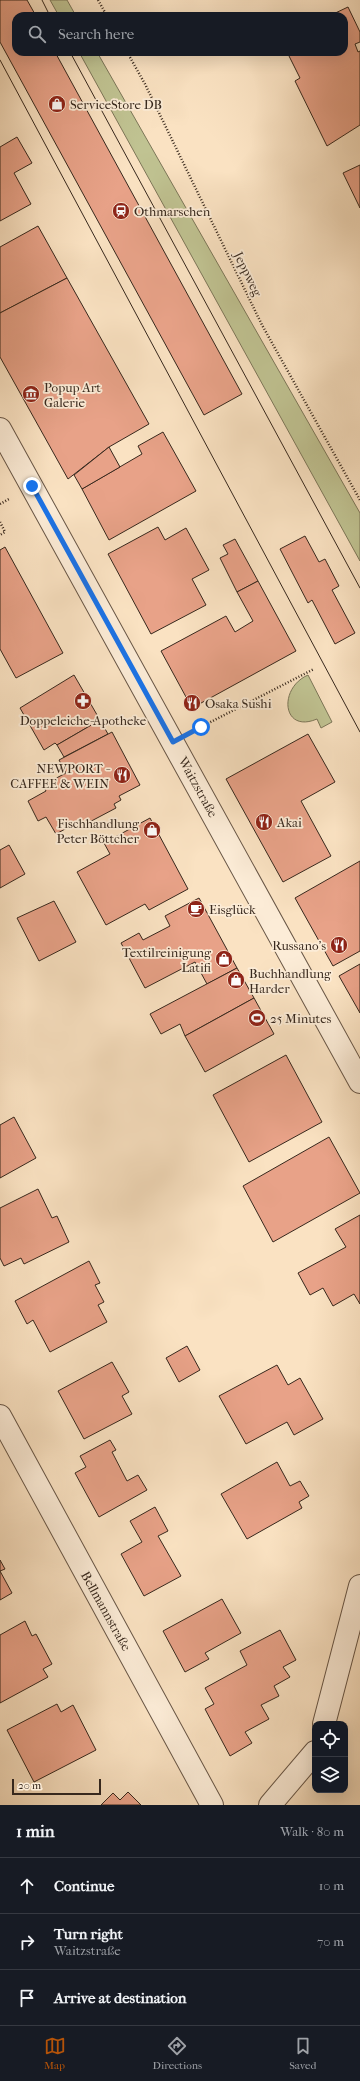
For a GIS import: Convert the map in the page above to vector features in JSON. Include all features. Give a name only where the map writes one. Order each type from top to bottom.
[{"type":"street","name":"Waitzstraße","points":[[0,429],[360,1082]]},
{"type":"street","name":"Bellmannstraße","points":[[0,1416],[212,1805]]},
{"type":"street","points":[[325,1721],[360,1586]]},
{"type":"street","points":[[270,1805],[312,1756]]},
{"type":"path","points":[[98,0],[104,12]]},
{"type":"path","name":"Jeppweg","points":[[129,56],[145,84],[262,325],[360,500]]},
{"type":"path","points":[[0,522],[5,532],[0,535]]},
{"type":"path","points":[[173,742],[314,669]]},
{"type":"green space","points":[[50,0],[67,0],[74,12],[57,12]]},
{"type":"green space","points":[[81,56],[99,56],[360,513],[360,561]]},
{"type":"green space","points":[[308,675],[332,722],[321,728],[317,719],[305,722],[297,720],[291,715],[288,708],[288,699],[292,689],[298,681]]},
{"type":"building","points":[[0,0],[27,0],[34,12],[12,12],[12,56],[57,56],[242,394],[204,415],[0,42]]},
{"type":"building","points":[[348,7],[360,32],[360,42],[355,44],[358,52],[360,51],[360,125],[327,146],[295,81],[300,78],[289,56],[348,56],[348,12],[337,12]]},
{"type":"building","points":[[17,137],[32,163],[14,173],[31,204],[0,221],[0,147]]},
{"type":"building","points":[[360,165],[360,208],[343,173]]},
{"type":"building","points":[[38,226],[67,278],[0,313],[0,247]]},
{"type":"building","points":[[67,278],[149,424],[109,447],[68,479],[0,357],[0,313]]},
{"type":"building","points":[[163,432],[196,491],[109,540],[82,489],[142,454],[138,446]]},
{"type":"building","points":[[109,447],[120,467],[82,489],[74,475]]},
{"type":"building","points":[[158,527],[165,540],[186,528],[209,570],[192,579],[206,605],[151,634],[108,554]]},
{"type":"building","points":[[305,536],[319,562],[325,559],[339,586],[332,590],[355,633],[335,644],[312,600],[308,603],[280,549]]},
{"type":"building","points":[[235,539],[258,581],[237,592],[220,558],[228,554],[223,545]]},
{"type":"building","points":[[5,547],[63,653],[16,678],[0,649],[0,550]]},
{"type":"building","points":[[258,581],[296,651],[192,708],[161,651],[226,616],[235,632],[253,621],[237,592]]},
{"type":"building","points":[[74,675],[100,720],[57,745],[55,743],[44,750],[20,708]]},
{"type":"building","points":[[100,720],[108,734],[64,757],[57,745]]},
{"type":"building","points":[[112,732],[140,785],[119,796],[121,800],[114,804],[116,808],[80,827],[78,822],[56,834],[46,817],[38,821],[28,801],[46,791],[43,785],[66,773],[59,760]]},
{"type":"building","points":[[308,734],[335,782],[301,801],[331,856],[283,882],[226,779]]},
{"type":"building","points":[[150,818],[188,889],[149,910],[145,904],[106,925],[77,872],[110,854],[104,843]]},
{"type":"building","points":[[9,845],[25,874],[0,888],[0,850]]},
{"type":"building","points":[[360,861],[360,951],[333,966],[295,898]]},
{"type":"building","points":[[199,898],[237,968],[207,984],[195,962],[145,988],[121,943],[139,933],[143,940],[170,926],[165,916]]},
{"type":"building","points":[[54,901],[76,942],[39,961],[17,918]]},
{"type":"building","points":[[360,964],[360,1013],[339,976]]},
{"type":"building","points":[[237,968],[254,998],[185,1036],[180,1024],[161,1034],[150,1014]]},
{"type":"building","points":[[254,998],[274,1034],[205,1072],[185,1036]]},
{"type":"building","points":[[286,1055],[322,1122],[249,1162],[213,1095]]},
{"type":"building","points":[[14,1117],[36,1158],[0,1178],[0,1125]]},
{"type":"building","points":[[329,1137],[360,1193],[273,1242],[243,1186]]},
{"type":"building","points":[[38,1189],[52,1218],[57,1216],[69,1242],[24,1264],[21,1258],[4,1266],[0,1258],[0,1208]]},
{"type":"building","points":[[360,1215],[360,1304],[354,1294],[333,1306],[323,1288],[310,1295],[298,1273],[346,1247],[335,1229]]},
{"type":"building","points":[[89,1261],[100,1283],[95,1285],[104,1302],[98,1305],[107,1322],[50,1352],[33,1320],[27,1324],[15,1301]]},
{"type":"building","points":[[187,1346],[200,1370],[179,1382],[166,1358]]},
{"type":"building","points":[[112,1362],[129,1392],[122,1396],[132,1414],[84,1439],[58,1391]]},
{"type":"building","points":[[277,1365],[288,1385],[300,1378],[323,1419],[294,1435],[287,1422],[246,1444],[219,1396]]},
{"type":"building","points":[[110,1440],[116,1450],[112,1452],[127,1481],[138,1475],[147,1490],[99,1517],[75,1473],[86,1467],[80,1456]]},
{"type":"building","points":[[277,1462],[290,1486],[300,1481],[309,1496],[299,1502],[302,1508],[247,1539],[221,1494]]},
{"type":"building","points":[[155,1507],[168,1531],[158,1536],[181,1576],[144,1596],[121,1554],[142,1542],[130,1521]]},
{"type":"building","points":[[0,1560],[5,1569],[0,1571]]},
{"type":"building","points":[[0,1571],[12,1593],[0,1600]]},
{"type":"building","points":[[222,1599],[241,1633],[205,1653],[209,1659],[185,1672],[163,1631]]},
{"type":"building","points":[[25,1621],[32,1636],[36,1634],[52,1664],[43,1669],[48,1677],[0,1703],[0,1635]]},
{"type":"building","points":[[280,1630],[296,1660],[283,1667],[290,1677],[274,1686],[279,1696],[261,1705],[269,1719],[245,1732],[252,1743],[230,1756],[205,1709],[214,1704],[205,1688],[247,1665],[240,1651]]},
{"type":"building","points":[[57,1704],[61,1712],[73,1705],[96,1750],[34,1782],[7,1730]]},
{"type":"building","points":[[128,1792],[141,1805],[101,1805],[113,1793],[120,1800]]},
{"type":"tram line","points":[[42,0],[48,12]]},
{"type":"tram line","points":[[72,56],[360,588]]},
{"type":"tram line","points":[[0,60],[360,732]]},
{"type":"place","name":"ServiceStore DB","points":[[57,104]]},
{"type":"place","name":"Othmarschen","points":[[121,211]]},
{"type":"place","name":"Popup Art Galerie","points":[[31,394]]},
{"type":"place","name":"Doppeleiche-Apotheke","points":[[83,701]]},
{"type":"place","name":"Osaka Sushi","points":[[192,703]]},
{"type":"place","name":"NEWPORT - CAFFEE & WEIN","points":[[122,775]]},
{"type":"place","name":"Akai","points":[[264,822]]},
{"type":"place","name":"Fischhandlung Peter Böttcher","points":[[152,830]]},
{"type":"place","name":"Eisglück","points":[[196,909]]},
{"type":"place","name":"Russano's","points":[[339,945]]},
{"type":"place","name":"Textilreinigung Latifi","points":[[224,959]]},
{"type":"place","name":"Buchhandlung Harder","points":[[236,980]]},
{"type":"place","name":"25 Minutes","points":[[257,1018]]},
{"type":"route","points":[[32,486],[173,742],[201,727]]}]
